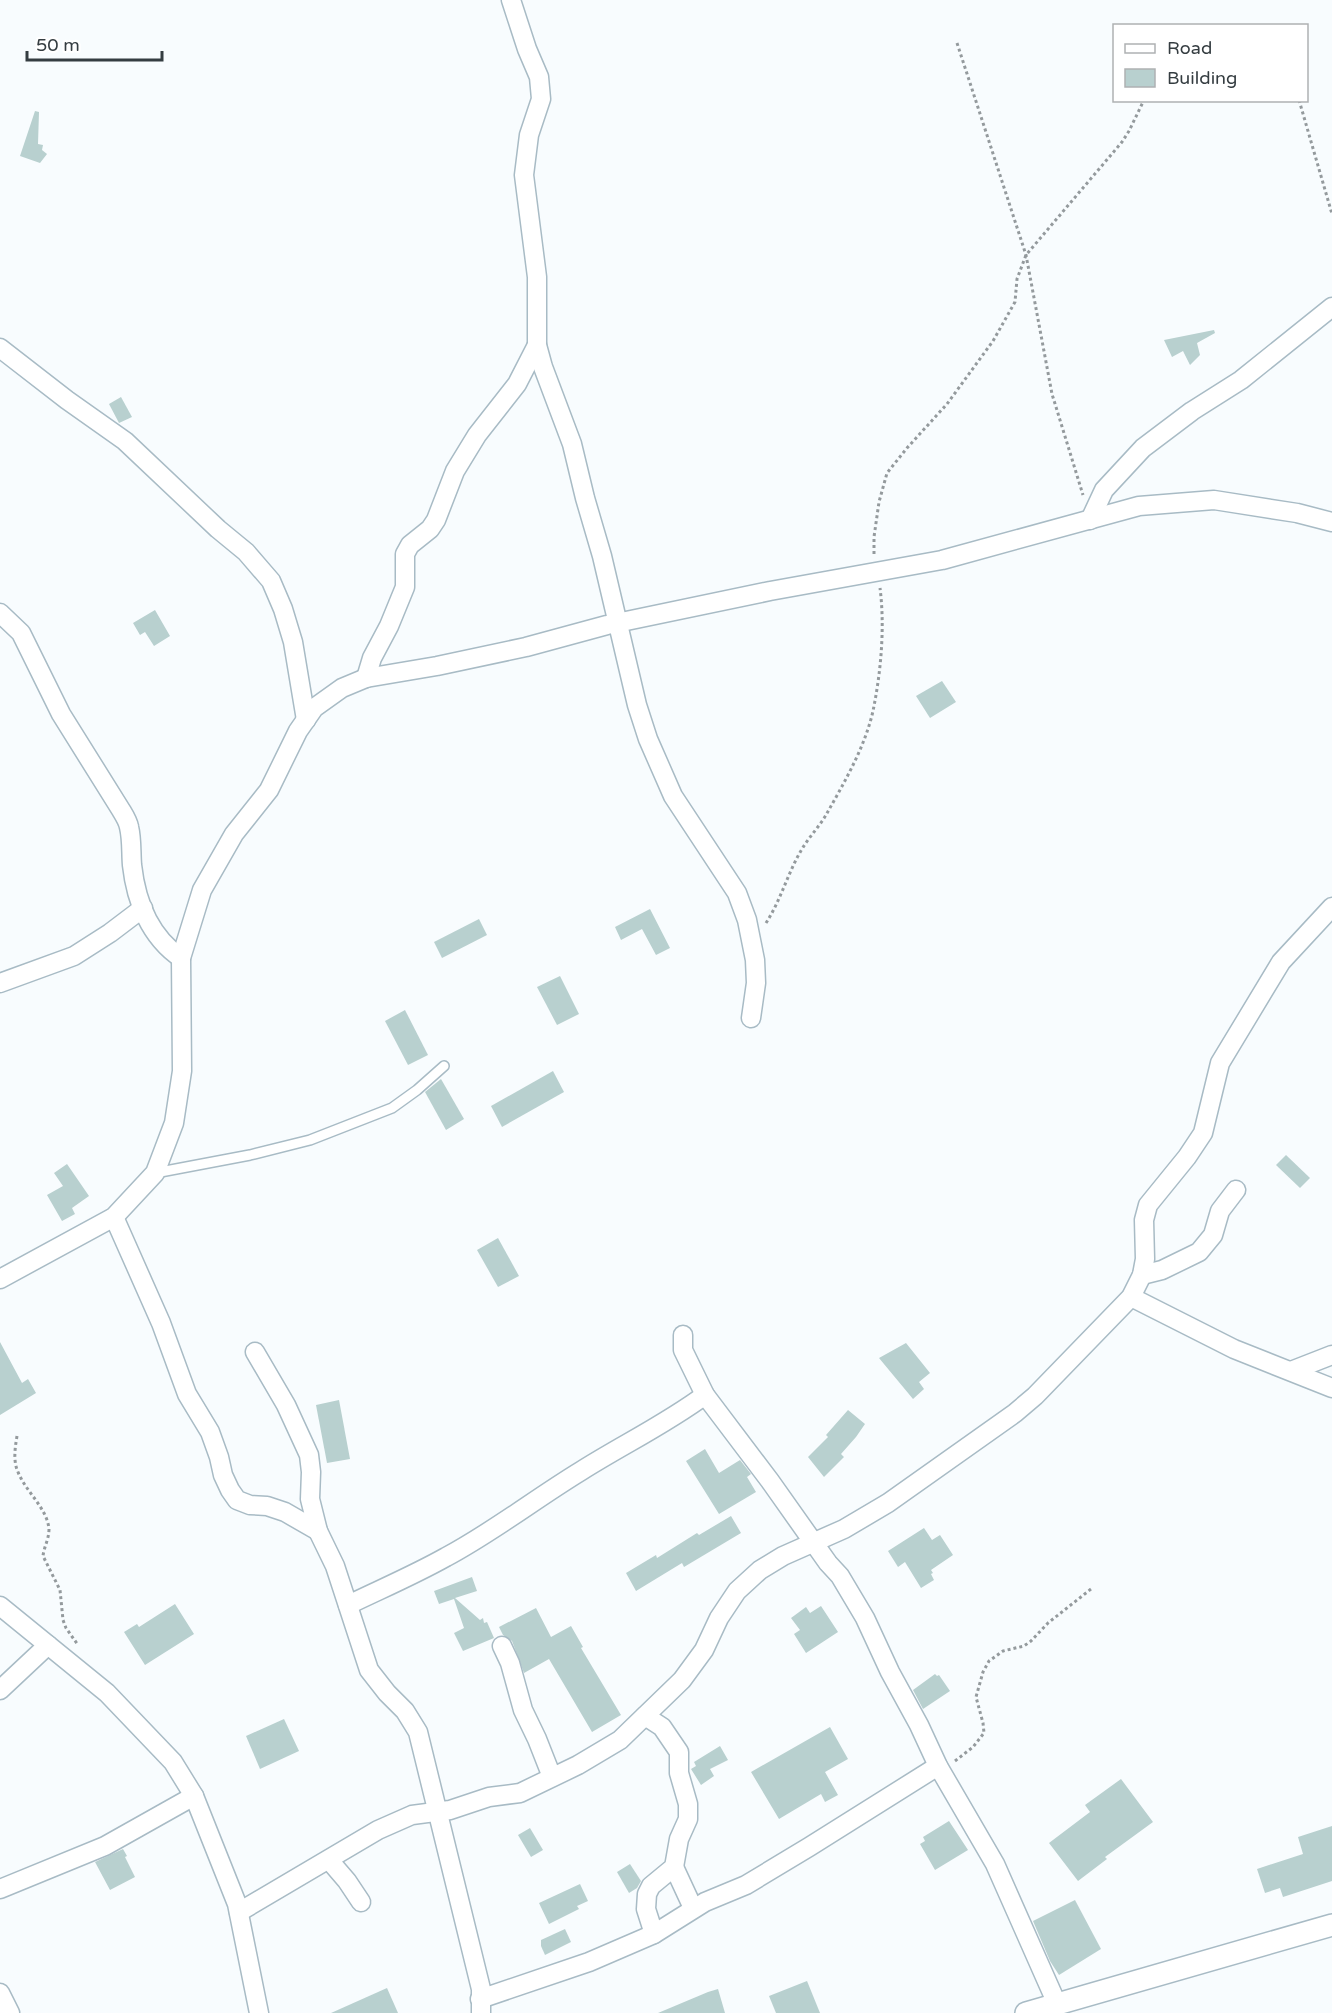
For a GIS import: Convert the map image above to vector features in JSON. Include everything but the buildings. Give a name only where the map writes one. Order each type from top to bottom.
[{"type":"street","points":[[511,0],[527,49],[539,76],[541,99],[529,135],[524,175],[537,277],[537,345],[572,444],[626,652],[637,705],[658,766],[684,814],[737,893],[747,920],[753,948],[756,983],[751,1018]]},
{"type":"street","points":[[1090,519],[1104,490],[1143,448],[1192,411],[1242,380],[1332,308]]},
{"type":"street","points":[[366,678],[372,658],[389,626],[405,587],[405,554],[410,545],[430,529],[436,520],[455,471],[477,435],[517,384],[537,345]]},
{"type":"street","points":[[0,348],[125,441],[218,529],[246,552],[271,581],[293,642],[306,720]]},
{"type":"street","points":[[0,1279],[114,1217],[155,1173],[174,1123],[182,1071],[181,958],[191,921],[210,874],[234,834],[269,790],[298,731],[315,708],[342,688],[366,678],[526,647],[617,623],[942,560],[1139,506],[1214,500],[1297,513],[1332,522]]},
{"type":"street","points":[[0,614],[21,633],[61,714],[121,810],[129,826],[132,867],[137,892],[147,919],[167,948],[181,958]]},
{"type":"street","points":[[0,983],[74,956],[143,908]]},
{"type":"street","points":[[239,1912],[378,1830],[412,1815],[450,1810],[489,1797],[520,1793],[620,1740],[682,1680],[704,1650],[719,1618],[737,1591],[760,1570],[783,1556],[844,1529],[888,1503],[1015,1413],[1035,1396],[1131,1297],[1142,1275],[1145,1259],[1144,1220],[1148,1205],[1187,1157],[1203,1133],[1221,1063],[1231,1043],[1281,962],[1328,916]]},
{"type":"street","points":[[1142,1275],[1162,1270],[1198,1252],[1213,1235],[1220,1211],[1236,1190]]},
{"type":"street","points":[[114,1217],[161,1323],[187,1394],[210,1432],[223,1475],[237,1500],[285,1512],[318,1532]]},
{"type":"street","points":[[1131,1297],[1234,1349],[1332,1388]]},
{"type":"street","points":[[683,1335],[683,1350],[705,1395],[840,1576],[865,1618],[939,1768],[995,1864],[1057,2004]]},
{"type":"street","points":[[255,1353],[286,1405],[309,1455],[310,1499],[318,1532],[335,1566],[369,1670],[405,1712],[418,1732],[481,1989],[481,2006],[654,1934],[693,1908],[746,1884],[939,1768]]},
{"type":"street","points":[[1291,1371],[1332,1355]]},
{"type":"street","points":[[348,1605],[447,1557],[525,1509],[586,1467],[677,1416],[705,1395]]},
{"type":"street","points":[[0,1606],[107,1693],[173,1762],[194,1796],[239,1912],[259,2013]]},
{"type":"street","points":[[0,1690],[48,1645]]},
{"type":"street","points":[[502,1646],[510,1663],[523,1710],[552,1777]]},
{"type":"street","points":[[645,1716],[662,1727],[679,1752],[679,1773],[688,1804],[688,1819],[679,1839],[674,1867],[693,1908]]},
{"type":"street","points":[[0,1889],[105,1846],[194,1796]]},
{"type":"street","points":[[328,1860],[347,1881],[361,1902]]},
{"type":"street","points":[[654,1934],[646,1909],[647,1894],[651,1886],[674,1867]]},
{"type":"street","points":[[1026,2013],[1332,1925]]},
{"type":"street","points":[[0,1993],[10,2013]]},
{"type":"lane","points":[[155,1173],[250,1155],[310,1140],[392,1108],[444,1066]]},
{"type":"path","points":[[957,43],[1026,255],[1052,394],[1090,519]]},
{"type":"path","points":[[753,948],[779,900],[802,849],[825,816],[848,773],[873,712],[882,617],[874,537],[887,473],[947,404],[993,341],[1015,302],[1017,279],[1026,255],[1122,142],[1143,102]]},
{"type":"path","points":[[1300,102],[1332,214]]},
{"type":"path","points":[[17,1436],[15,1454],[17,1470],[46,1519],[49,1533],[43,1556],[60,1590],[66,1629],[82,1650]]},
{"type":"path","points":[[939,1768],[965,1755],[984,1733],[976,1697],[982,1672],[989,1661],[1003,1651],[1024,1646],[1031,1641],[1048,1623],[1091,1588]]}]
